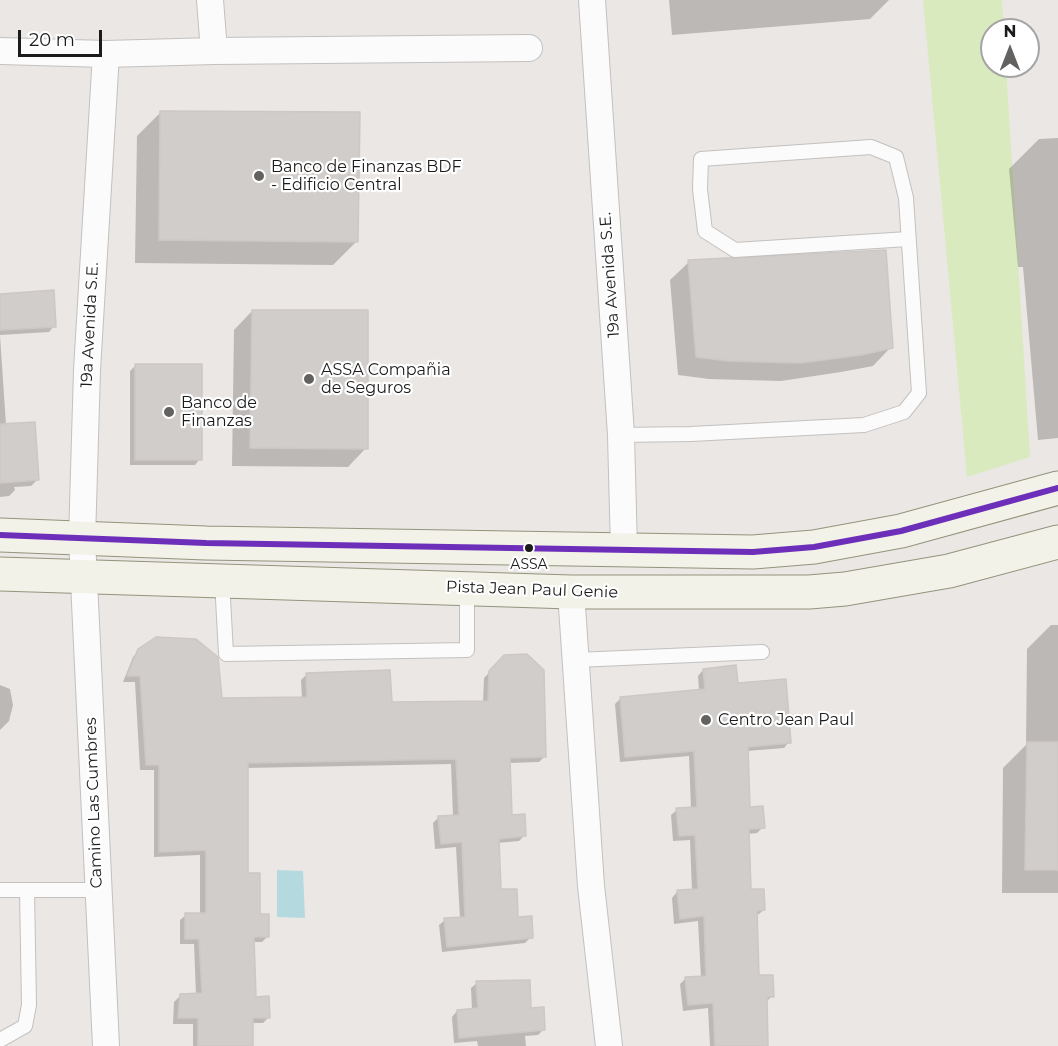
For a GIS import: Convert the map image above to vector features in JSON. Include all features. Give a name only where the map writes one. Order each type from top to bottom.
[{"type":"main road","points":[[0,561],[51,562],[70,559],[77,555],[84,559],[89,568],[100,559],[109,558],[300,559],[360,546],[753,552],[814,547],[901,531],[1058,488]]},
{"type":"main road","name":"Pista Jean Paul Genie","points":[[0,535],[84,559],[222,580],[571,592],[801,592],[845,589],[949,572],[1058,542]]},
{"type":"main road","points":[[624,550],[635,567],[646,573],[826,572],[885,583]]},
{"type":"main road","points":[[408,586],[457,573],[586,574],[602,572],[613,566],[624,550]]},
{"type":"main road","name":"Pista Jean Paul Genie","points":[[0,574],[84,559]]},
{"type":"street","points":[[210,0],[214,51]]},
{"type":"street","name":"19a Avenida S.E.","points":[[592,0],[621,435],[624,550]]},
{"type":"street","points":[[0,51],[106,54],[529,48]]},
{"type":"street","name":"19a Avenida S.E.","points":[[84,559],[87,370],[106,54]]},
{"type":"street","name":"Camino Las Cumbres","points":[[84,559],[106,1046]]},
{"type":"street","points":[[571,592],[591,886],[609,1046]]},
{"type":"lane","points":[[621,435],[691,434],[864,425],[904,412],[919,393],[906,198],[896,157],[871,147],[701,159],[700,189],[705,231],[735,250],[908,239]]},
{"type":"lane","points":[[222,580],[226,654],[467,651],[467,588]]},
{"type":"lane","points":[[576,660],[762,652]]},
{"type":"lane","points":[[0,890],[98,890]]},
{"type":"lane","points":[[0,1040],[26,1026],[29,1005],[27,890]]},
{"type":"green space","points":[[923,0],[1002,0],[1003,18],[980,18],[980,78],[1007,78],[1030,457],[967,477]]},
{"type":"water","points":[[277,870],[303,871],[305,918],[277,917]]},
{"type":"building","name":"Banco de Finanzas BDF - Edificio Central","points":[[160,111],[360,112],[358,242],[159,240]]},
{"type":"building","points":[[886,250],[893,348],[861,355],[800,363],[728,361],[696,357],[688,260]]},
{"type":"building","points":[[54,290],[56,327],[0,330],[0,294]]},
{"type":"building","name":"ASSA Compañia de Seguros","points":[[252,310],[368,310],[368,449],[250,448]]},
{"type":"building","name":"Banco de Finanzas","points":[[135,364],[202,364],[202,460],[135,460]]},
{"type":"building","points":[[35,422],[39,480],[0,483],[0,424]]},
{"type":"building","points":[[156,637],[196,639],[218,657],[222,698],[307,697],[306,673],[390,670],[392,702],[488,701],[489,671],[504,655],[527,654],[544,670],[546,757],[510,758],[512,815],[525,814],[526,836],[499,839],[501,889],[517,889],[518,917],[532,916],[533,938],[447,947],[444,918],[465,917],[462,842],[441,844],[438,816],[459,815],[456,759],[248,763],[248,873],[260,873],[260,914],[269,914],[269,937],[254,937],[256,997],[269,996],[270,1018],[253,1018],[253,1046],[198,1046],[198,1018],[178,1018],[180,994],[202,993],[199,939],[185,939],[185,913],[206,913],[206,850],[159,852],[159,765],[146,765],[140,676],[127,676],[138,649]]},
{"type":"building","points":[[736,665],[738,683],[786,679],[791,743],[748,747],[750,807],[763,806],[765,828],[749,829],[751,889],[764,889],[765,910],[757,911],[759,975],[773,975],[774,997],[767,997],[768,1046],[715,1046],[713,1003],[688,1005],[685,977],[706,976],[704,916],[680,919],[677,890],[698,889],[695,835],[679,836],[676,808],[697,807],[694,751],[625,757],[620,697],[705,689],[703,669]]},
{"type":"building","points":[[1027,742],[1058,742],[1058,870],[1025,870]]},
{"type":"building","points":[[530,980],[531,1008],[544,1007],[545,1030],[459,1038],[457,1010],[478,1008],[476,981]]},
{"type":"transit line","points":[[0,535],[206,543],[753,552],[814,547],[901,531],[1058,488]]},
{"type":"place","name":"Banco de Finanzas BDF - Edificio Central","points":[[259,176]]},
{"type":"place","name":"ASSA Compañia de Seguros","points":[[309,379]]},
{"type":"place","name":"Banco de Finanzas","points":[[169,412]]},
{"type":"place","name":"ASSA","points":[[529,548]]},
{"type":"place","name":"Centro Jean Paul","points":[[706,720]]}]
